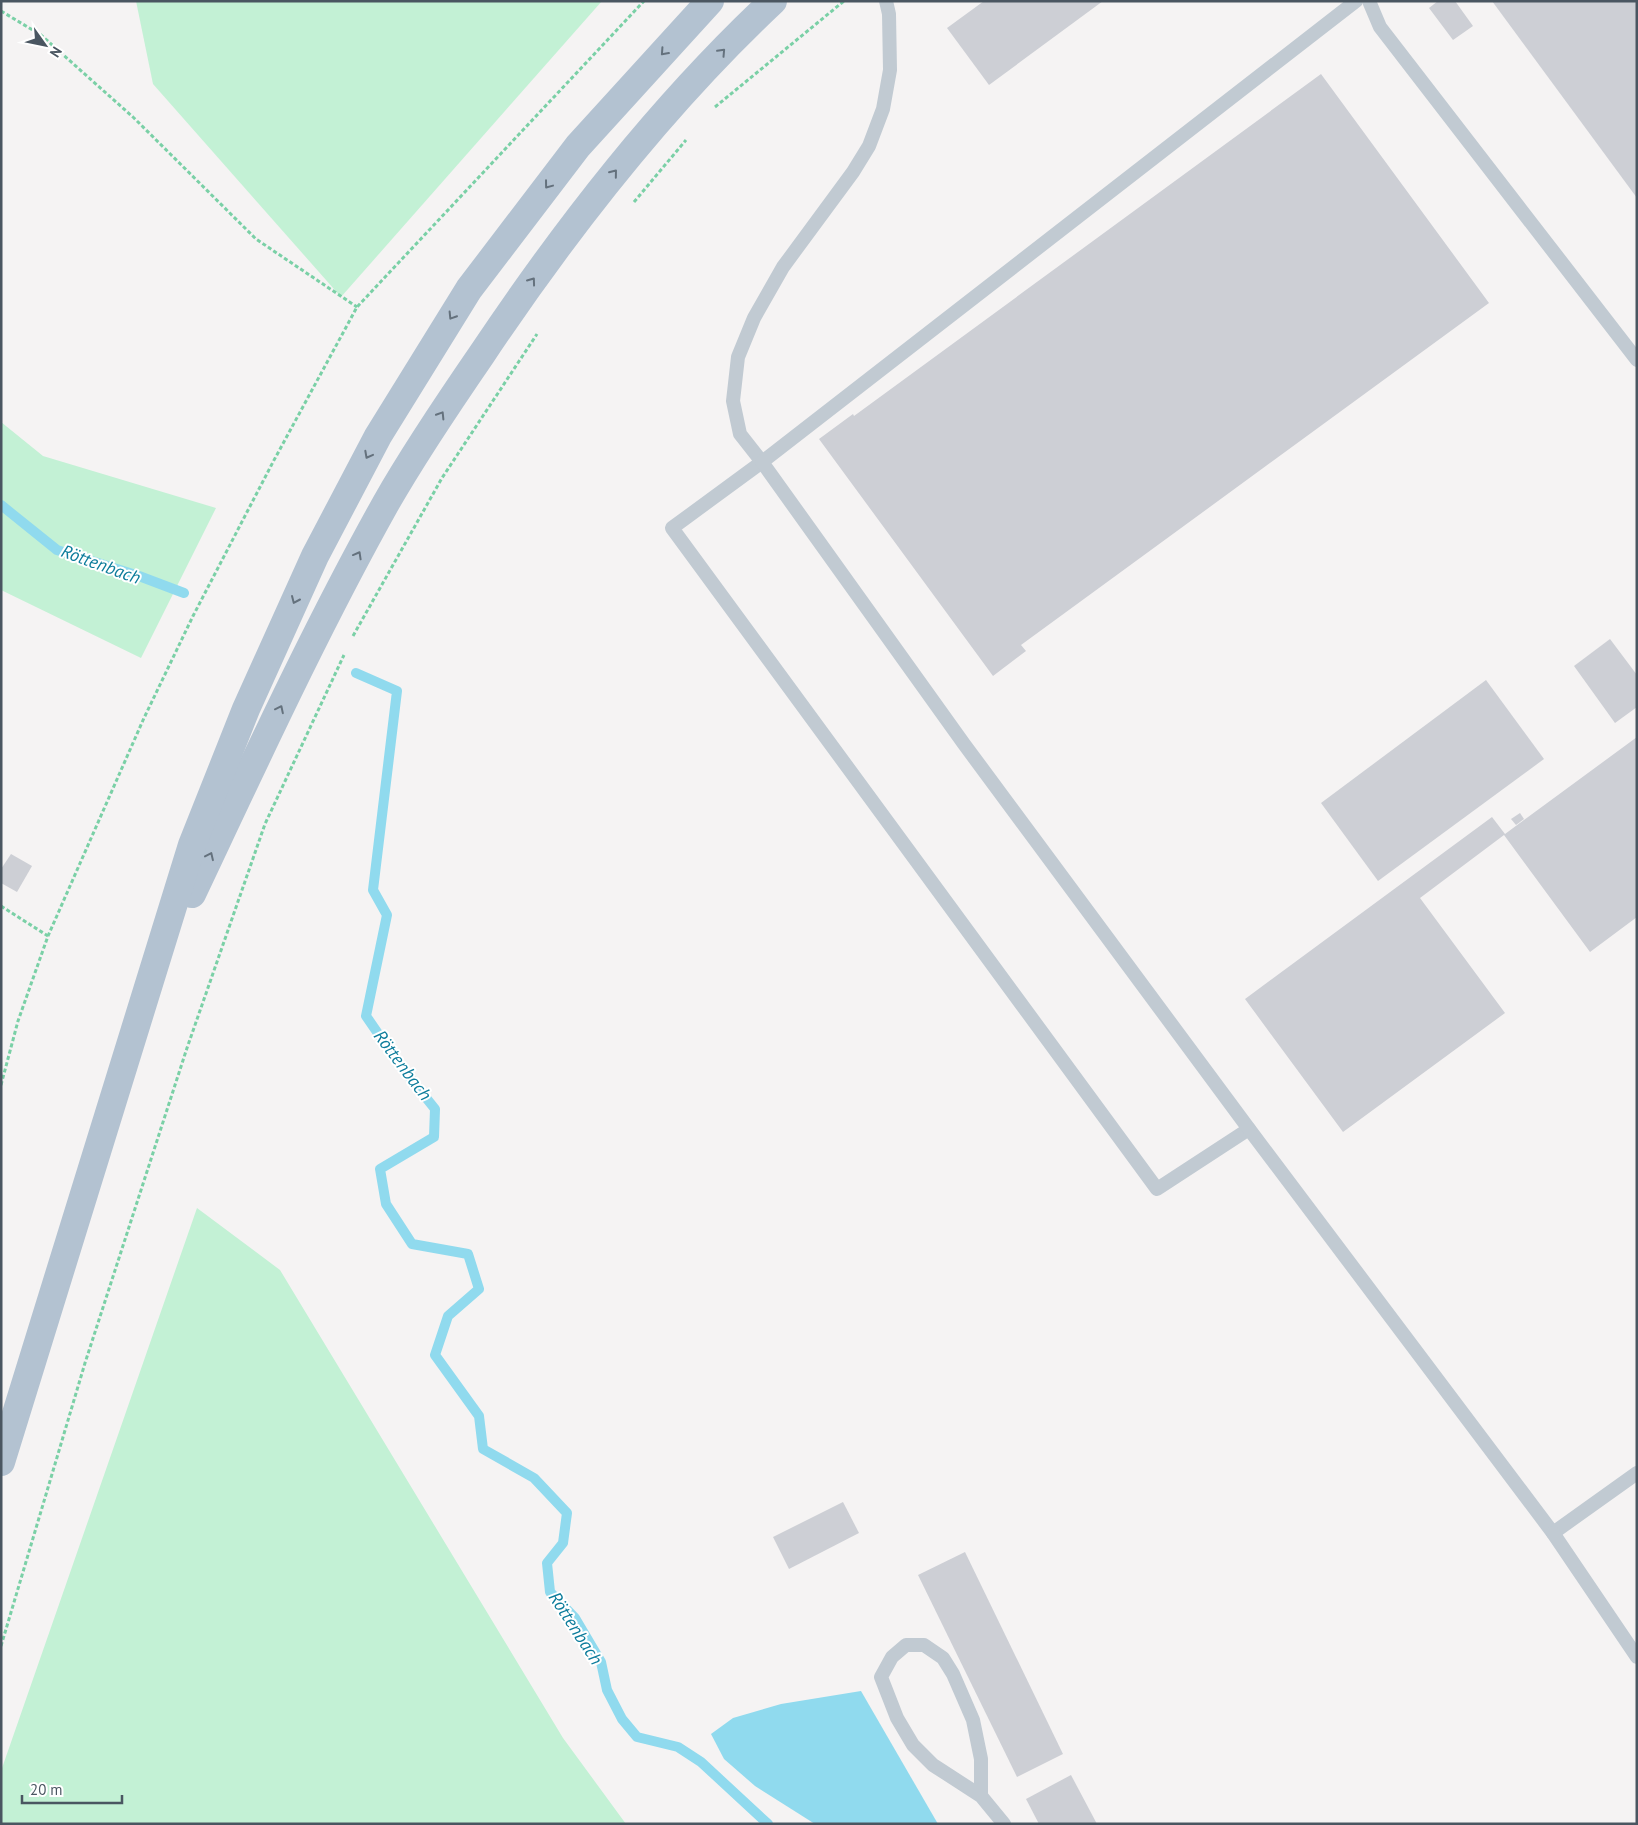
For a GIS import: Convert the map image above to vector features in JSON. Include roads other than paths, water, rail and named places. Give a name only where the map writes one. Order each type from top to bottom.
[{"type":"main road","points":[[1,1462],[192,845],[246,709],[315,556],[378,436],[469,289],[578,146],[710,1]]},
{"type":"main road","points":[[151,979],[334,598],[388,500],[452,398],[523,292],[616,170],[671,106],[744,28],[773,1]]},
{"type":"lane","points":[[886,1],[889,14],[890,70],[883,109],[869,146],[853,172],[783,268],[754,318],[738,356],[733,401],[740,434],[964,744],[1553,1533],[1637,1658]]},
{"type":"lane","points":[[1250,1129],[1157,1189],[672,528],[762,462],[1356,1]]},
{"type":"lane","points":[[1369,1],[1380,27],[1637,360]]},
{"type":"lane","points":[[1553,1533],[1637,1473]]},
{"type":"lane","points":[[980,1796],[981,1759],[973,1720],[953,1674],[943,1658],[924,1646],[906,1645],[892,1657],[881,1677],[897,1718],[913,1745],[933,1765],[980,1796],[1004,1824]]},
{"type":"water","points":[[861,1691],[938,1824],[815,1824],[755,1786],[724,1759],[711,1734],[733,1718],[781,1704]]},
{"type":"waterway","name":"Röttenbach","points":[[1,505],[57,550],[139,576],[184,593]]},
{"type":"waterway","name":"Röttenbach","points":[[356,673],[397,691],[373,890],[387,915],[366,1016],[399,1064],[435,1109],[434,1137],[380,1169],[386,1204],[412,1244],[468,1254],[479,1289],[448,1316],[435,1355],[479,1416],[483,1449],[534,1478],[567,1513],[563,1543],[547,1563],[550,1592],[575,1618],[601,1662],[607,1690],[622,1719],[637,1737],[678,1747],[701,1762],[768,1824]]}]
